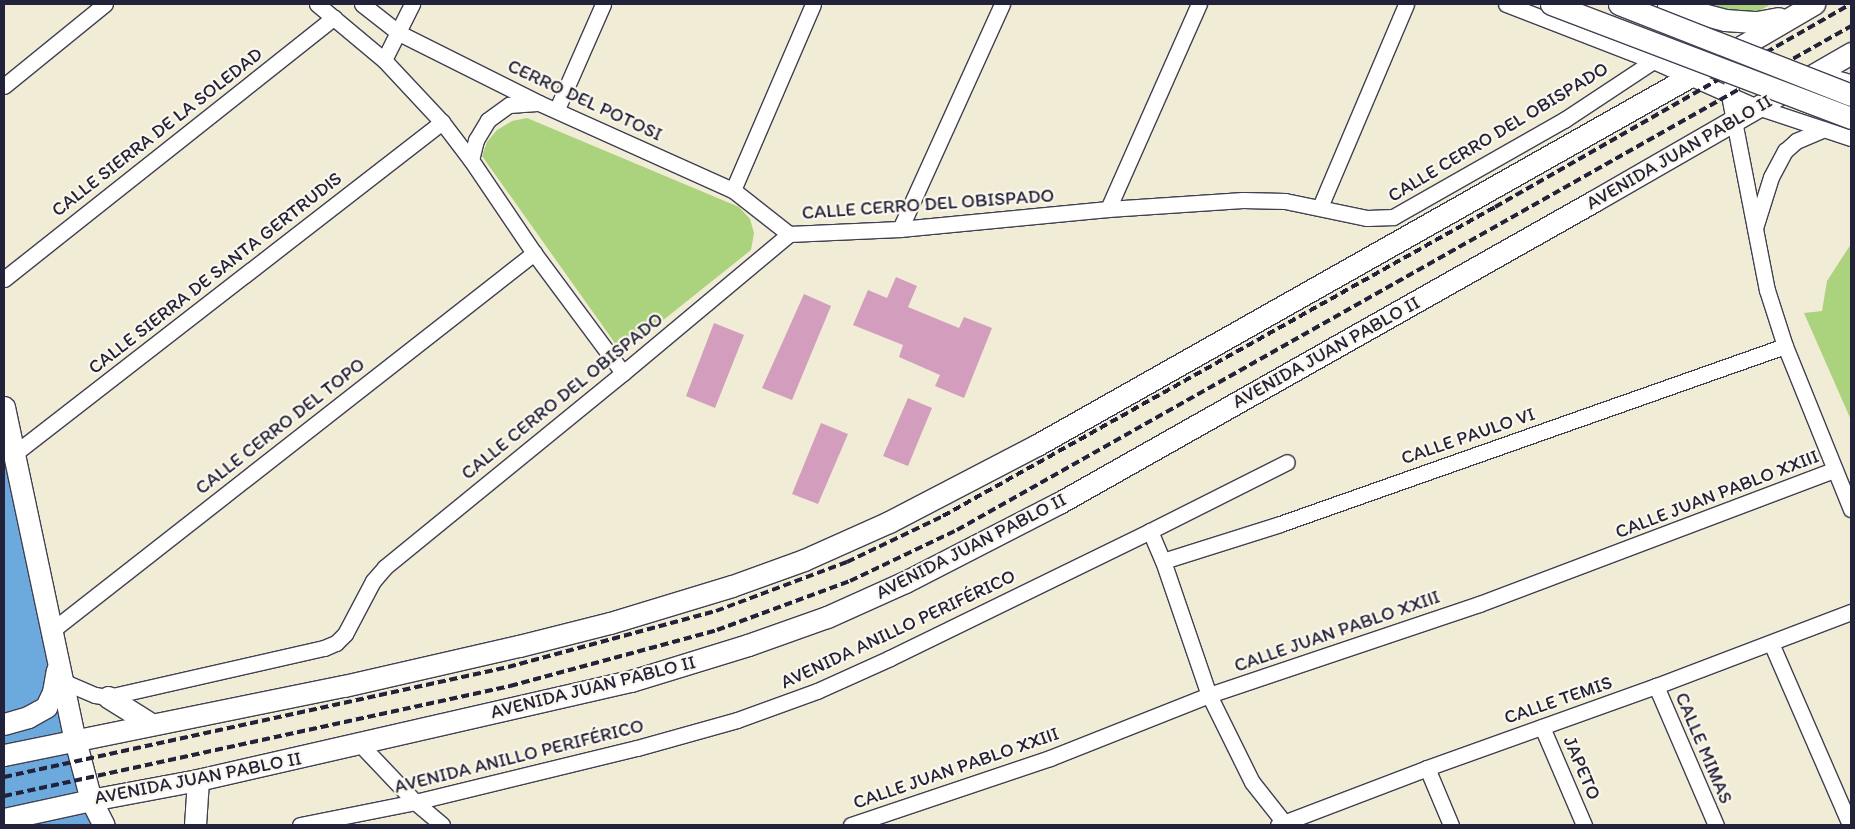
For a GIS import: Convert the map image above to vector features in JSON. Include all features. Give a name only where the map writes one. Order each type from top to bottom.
[{"type":"main road","points":[[1551,4],[1848,130]]},
{"type":"main road","points":[[1619,4],[1851,94]]},
{"type":"main road","points":[[1667,4],[1704,16],[1743,22],[1792,16]]},
{"type":"main road","points":[[4,755],[344,686],[610,623],[732,586],[804,560],[889,522],[1037,445],[1689,77],[1740,45],[1814,4]]},
{"type":"main road","name":"AVENIDA JUAN PABLO II","points":[[4,819],[85,801],[198,780],[632,681],[748,645],[818,620],[905,582],[1059,503],[1594,201],[1851,53]]},
{"type":"main road","points":[[4,407],[50,632],[70,741],[85,801],[104,825]]},
{"type":"main road","points":[[4,724],[28,718],[46,706],[58,679]]},
{"type":"main road","points":[[108,697],[151,724]]},
{"type":"main road","points":[[195,825],[198,780]]},
{"type":"street","points":[[4,86],[105,4]]},
{"type":"street","points":[[317,4],[384,60],[442,122],[623,373]]},
{"type":"street","name":"CERRO DEL POTOSI","points":[[362,4],[399,33],[539,103],[557,109],[733,190],[789,234]]},
{"type":"street","points":[[384,60],[412,4]]},
{"type":"street","points":[[557,109],[603,4]]},
{"type":"street","points":[[733,190],[814,4]]},
{"type":"street","points":[[900,229],[1002,4]]},
{"type":"street","points":[[1108,210],[1199,4]]},
{"type":"street","points":[[1320,207],[1406,4]]},
{"type":"street","points":[[1506,4],[1653,61],[1757,107],[1824,129],[1848,130]]},
{"type":"street","points":[[1667,4],[1740,45],[1819,73],[1851,82]]},
{"type":"street","name":"CALLE CERRO DEL OBISPADO","points":[[58,679],[96,695],[108,697],[324,648],[336,643],[345,634],[373,581],[385,566],[623,373],[789,234],[900,229],[1243,200],[1285,201],[1367,218],[1393,218],[1564,120],[1653,61],[1674,37],[1688,16]]},
{"type":"street","name":"CALLE SIERRA DE LA SOLEDAD","points":[[4,280],[334,17]]},
{"type":"street","points":[[1740,45],[1729,95],[1732,120],[1768,290],[1785,346],[1851,509]]},
{"type":"street","points":[[1848,130],[1837,119],[1841,104],[1851,94]]},
{"type":"street","points":[[471,160],[480,130],[500,110],[509,105],[539,103]]},
{"type":"street","name":"CALLE SIERRA DE SANTA GERTRUDIS","points":[[14,454],[442,122]]},
{"type":"street","points":[[1754,229],[1771,177],[1781,157],[1796,141],[1824,129]]},
{"type":"street","name":"CALLE CERRO DEL TOPO","points":[[50,632],[534,252]]},
{"type":"street","name":"CALLE PAULO VI","points":[[1163,561],[1280,524],[1785,346]]},
{"type":"street","name":"AVENIDA ANILLO PERIFÉRICO","points":[[300,825],[415,802],[646,746],[737,720],[817,691],[890,658],[1150,532],[1287,462]]},
{"type":"street","name":"CALLE JUAN PABLO XXIII","points":[[851,825],[1050,758],[1209,696],[1479,604],[1834,470]]},
{"type":"street","points":[[1150,532],[1163,561],[1209,696],[1252,782],[1283,825]]},
{"type":"street","name":"CALLE TEMIS","points":[[1283,825],[1427,768],[1656,686],[1851,612]]},
{"type":"street","points":[[1771,643],[1850,825]]},
{"type":"street","name":"CALLE MIMAS","points":[[1656,686],[1716,825]]},
{"type":"street","name":"JAPETO","points":[[1542,726],[1584,825]]},
{"type":"street","points":[[360,744],[415,802],[442,825]]},
{"type":"street","points":[[1427,768],[1451,825]]},
{"type":"green space","points":[[1666,4],[1771,4],[1749,17]]},
{"type":"green space","points":[[527,118],[739,207],[750,219],[754,233],[751,250],[622,353],[482,156],[487,142],[497,130],[512,121]]},
{"type":"green space","points":[[1851,244],[1851,420],[1804,313],[1822,311],[1827,281]]},
{"type":"water","points":[[4,407],[58,666],[79,802],[98,825],[4,825]]},
{"type":"building","points":[[896,277],[917,286],[908,307],[959,328],[964,317],[992,328],[964,398],[935,386],[940,375],[899,357],[903,345],[853,325],[868,290],[887,298]]},
{"type":"building","points":[[804,294],[831,306],[792,400],[762,388]]},
{"type":"building","points":[[714,323],[744,335],[715,408],[686,396]]},
{"type":"building","points":[[908,398],[932,408],[908,466],[883,456]]},
{"type":"building","points":[[821,423],[848,434],[818,504],[792,494]]},
{"type":"railway","points":[[4,777],[508,667],[716,611],[847,562],[943,516],[1495,207],[1851,4]]},
{"type":"railway","points":[[4,796],[510,686],[717,630],[850,581],[957,530],[1851,26]]}]
